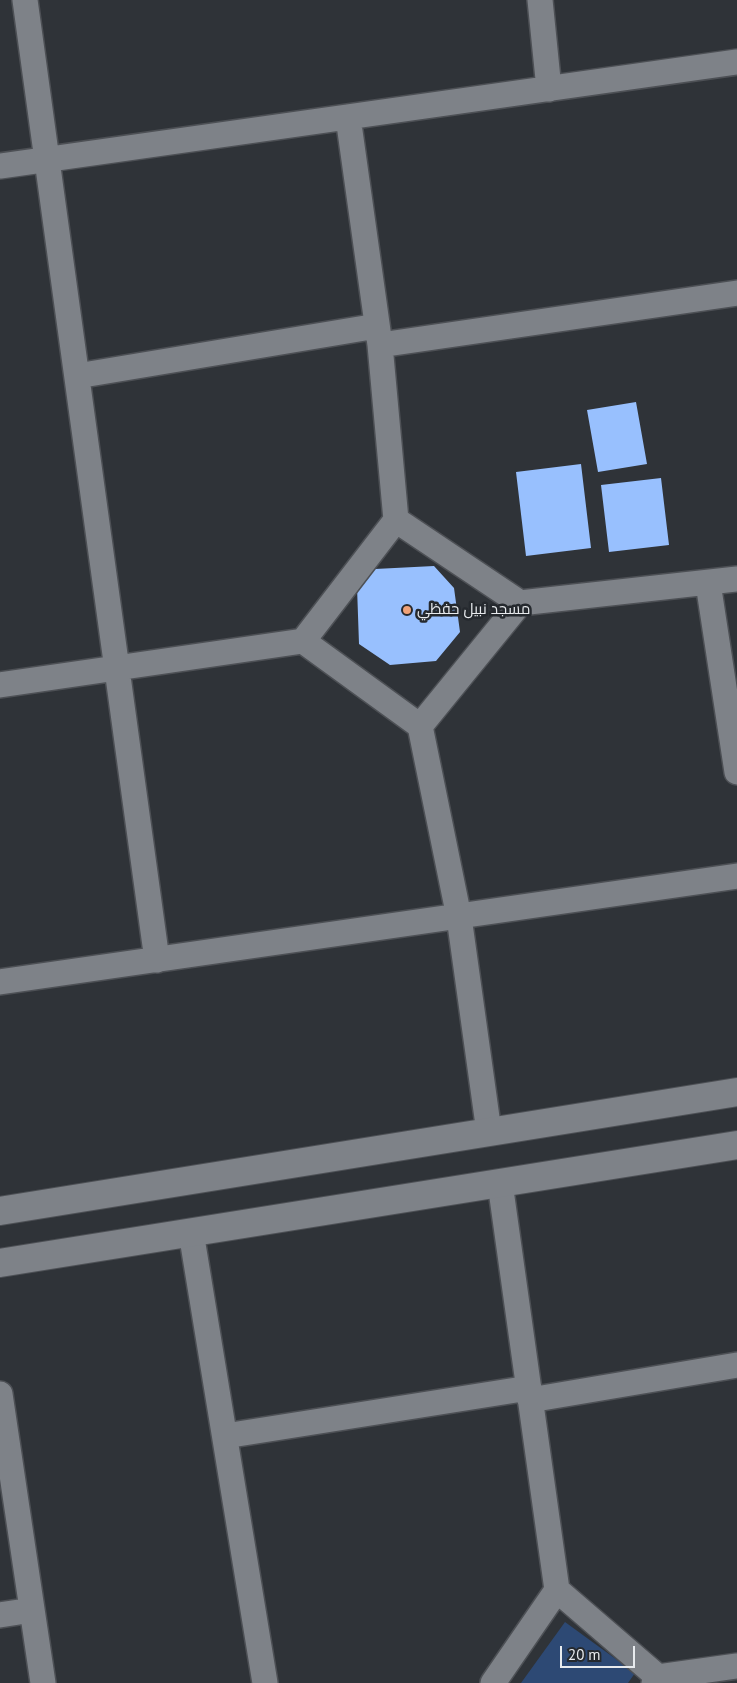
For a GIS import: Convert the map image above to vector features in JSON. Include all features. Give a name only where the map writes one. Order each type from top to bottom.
[{"type":"street","points":[[25,0],[157,960]]},
{"type":"street","points":[[540,0],[549,89]]},
{"type":"street","points":[[0,166],[737,62]]},
{"type":"street","points":[[0,685],[303,641],[396,520],[378,335],[348,117]]},
{"type":"street","points":[[77,376],[378,335],[737,292]]},
{"type":"street","points":[[396,520],[520,603],[737,579]]},
{"type":"street","points":[[708,583],[737,772]]},
{"type":"street","points":[[420,726],[520,603]]},
{"type":"street","points":[[303,641],[420,726],[459,917],[489,1132]]},
{"type":"street","points":[[0,982],[737,876]]},
{"type":"street","points":[[0,1211],[737,1092]]},
{"type":"street","points":[[0,1263],[737,1145]]},
{"type":"street","points":[[500,1183],[557,1590],[656,1680],[737,1666]]},
{"type":"street","points":[[191,1232],[265,1683]]},
{"type":"street","points":[[225,1436],[737,1365]]},
{"type":"street","points":[[0,1394],[43,1683]]},
{"type":"street","points":[[493,1683],[557,1590]]},
{"type":"street","points":[[0,1615],[32,1610]]},
{"type":"shaded area","points":[[565,1622],[635,1673],[628,1683],[521,1683]]},
{"type":"building","points":[[636,402],[647,464],[598,472],[587,410]]},
{"type":"building","points":[[581,464],[591,548],[526,556],[516,472]]},
{"type":"building","points":[[661,478],[669,545],[609,552],[601,485]]},
{"type":"building","name":"مسجد نبيل حفظي","points":[[434,566],[454,588],[460,632],[436,661],[390,665],[359,644],[357,587],[375,569]]},
{"type":"place","name":"مسجد نبيل حفظي","points":[[407,610]]}]
